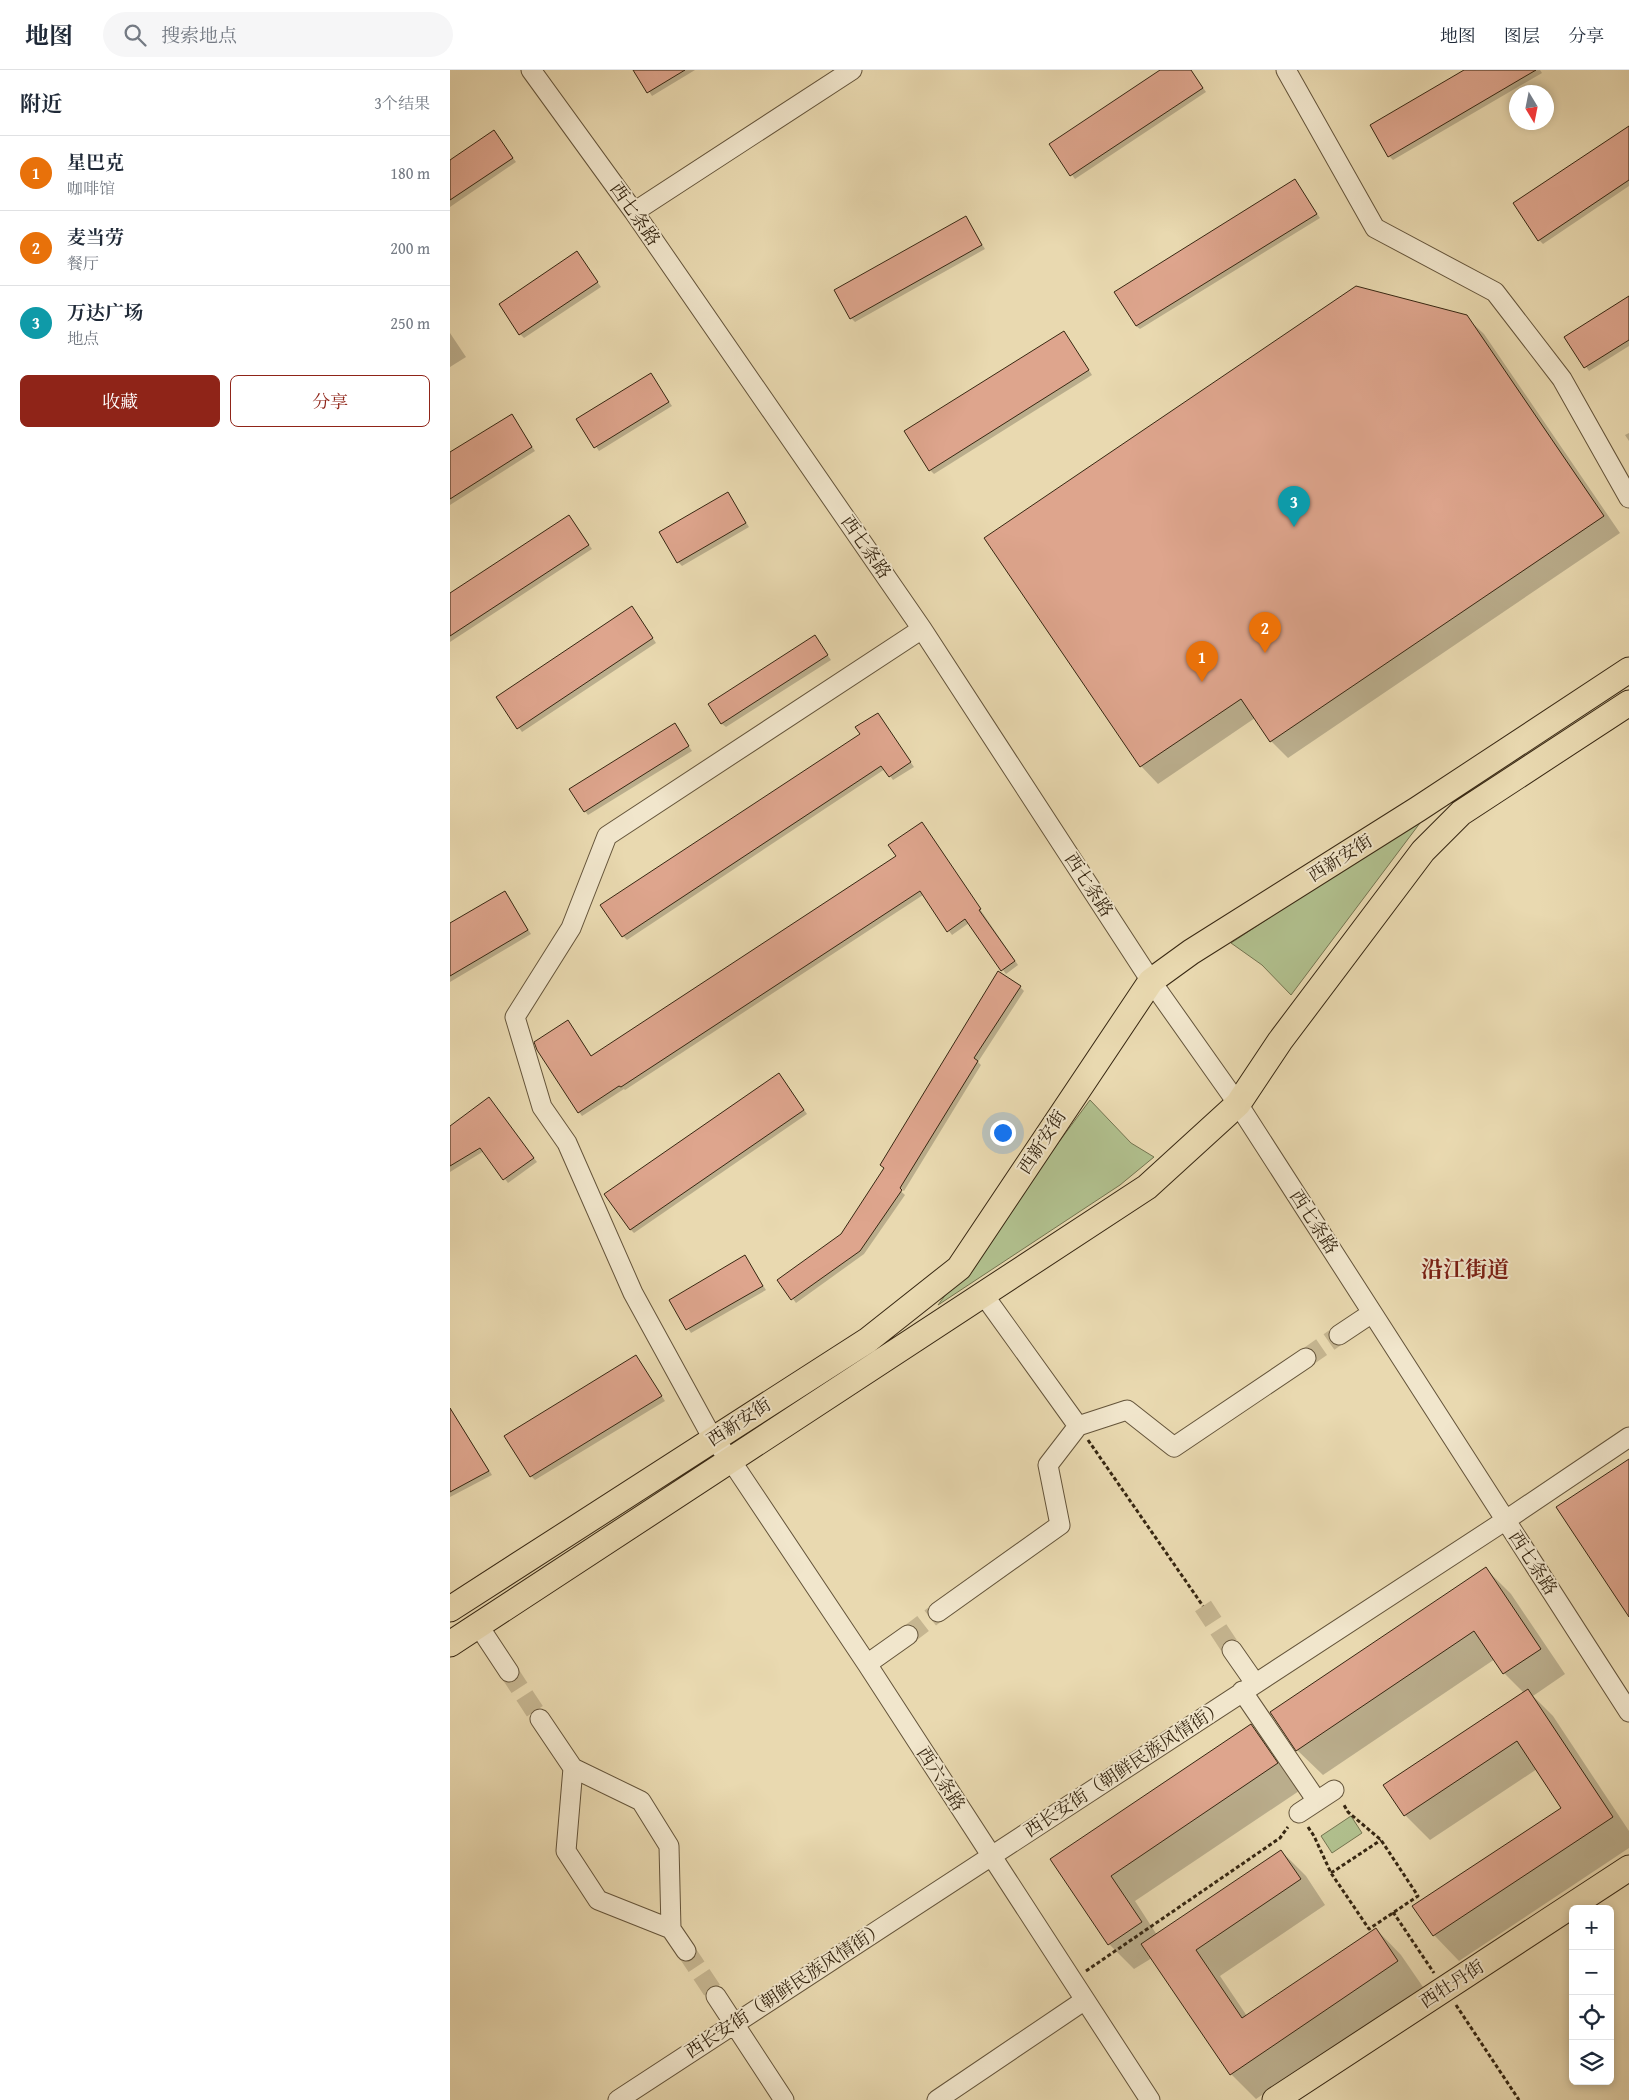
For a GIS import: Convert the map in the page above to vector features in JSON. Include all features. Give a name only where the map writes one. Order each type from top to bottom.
[{"type":"main road","name":"西新安街","points":[[450,1610],[868,1340],[959,1268],[1150,981],[1191,952],[1418,809],[1629,670]]},
{"type":"main road","name":"西新安街","points":[[450,1644],[1147,1187],[1238,1104],[1280,1041],[1423,851],[1461,813],[1629,703]]},
{"type":"main road","name":"西牡丹街","points":[[1275,2100],[1629,1868]]},
{"type":"street","name":"西七条路","points":[[531,70],[634,212],[922,629],[1150,981],[1238,1104],[1629,1712]]},
{"type":"street","points":[[634,212],[852,70]]},
{"type":"street","points":[[1286,70],[1375,228],[1495,292],[1562,379],[1629,498]]},
{"type":"street","name":"西六条路","points":[[922,629],[607,836],[571,928],[515,1017],[542,1107],[567,1143],[633,1293],[713,1439],[730,1459],[867,1664],[1150,2100]]},
{"type":"street","points":[[983,1294],[1078,1426]]},
{"type":"street","points":[[1339,1335],[1372,1313]]},
{"type":"street","points":[[938,1612],[1060,1525],[1048,1465],[1078,1426],[1127,1410],[1174,1447],[1306,1358]]},
{"type":"street","name":"西长安街（朝鲜民族风情街）","points":[[618,2100],[1506,1520],[1629,1437]]},
{"type":"street","points":[[478,1625],[509,1672]]},
{"type":"street","points":[[867,1664],[908,1635]]},
{"type":"street","points":[[1232,1650],[1249,1687],[1317,1801]]},
{"type":"street","points":[[540,1719],[573,1768],[641,1801],[669,1846],[671,1929],[686,1951]]},
{"type":"street","points":[[573,1768],[566,1851],[598,1900],[671,1929]]},
{"type":"street","points":[[1299,1813],[1334,1790]]},
{"type":"street","points":[[716,1996],[784,2100]]},
{"type":"street","points":[[937,2100],[1085,2000]]},
{"type":"path","points":[[1078,1426],[1203,1606]]},
{"type":"path","points":[[1314,1836],[1331,1873],[1369,1929],[1418,1896],[1382,1840],[1348,1812]]},
{"type":"path","points":[[1072,1980],[1280,1838],[1299,1813]]},
{"type":"path","points":[[1331,1873],[1382,1840]]},
{"type":"path","points":[[1393,1912],[1519,2100]]},
{"type":"green space","points":[[1426,815],[1291,995],[1262,965],[1231,943]]},
{"type":"green space","points":[[1090,1100],[1131,1143],[1154,1157],[1120,1185],[938,1305]]},
{"type":"green space","points":[[1351,1816],[1362,1833],[1332,1853],[1321,1836]]},
{"type":"building","points":[[633,70],[685,70],[647,93]]},
{"type":"building","points":[[1160,70],[1191,70],[1203,88],[1070,176],[1049,144]]},
{"type":"building","points":[[1464,70],[1536,70],[1388,157],[1370,125]]},
{"type":"building","points":[[1629,126],[1629,180],[1538,241],[1513,203]]},
{"type":"building","points":[[494,130],[513,158],[450,200],[450,160]]},
{"type":"building","points":[[1295,179],[1317,214],[1136,326],[1114,292]]},
{"type":"building","points":[[966,216],[982,245],[850,319],[834,290]]},
{"type":"building","points":[[577,251],[598,282],[519,335],[499,304]]},
{"type":"building","points":[[1356,286],[1467,315],[1604,516],[1270,742],[1241,699],[1140,767],[984,538]]},
{"type":"building","points":[[1629,296],[1629,340],[1584,368],[1564,337]]},
{"type":"building","points":[[1064,331],[1089,370],[929,471],[904,431]]},
{"type":"building","points":[[651,373],[669,402],[594,448],[576,419]]},
{"type":"building","points":[[512,414],[532,447],[450,499],[450,452]]},
{"type":"building","points":[[728,492],[746,523],[677,563],[659,532]]},
{"type":"building","points":[[569,515],[589,545],[450,636],[450,593]]},
{"type":"building","points":[[632,606],[653,638],[517,729],[496,697]]},
{"type":"building","points":[[815,635],[828,655],[721,724],[708,704]]},
{"type":"building","points":[[878,713],[911,762],[889,777],[881,766],[622,937],[600,905],[860,734],[855,727]]},
{"type":"building","points":[[675,723],[689,746],[584,812],[569,789]]},
{"type":"building","points":[[922,822],[981,909],[979,910],[1015,961],[1001,971],[965,919],[947,932],[920,891],[621,1087],[619,1086],[578,1113],[537,1050],[534,1042],[568,1020],[591,1056],[896,856],[888,845]]},
{"type":"building","points":[[505,891],[528,930],[450,976],[450,923]]},
{"type":"building","points":[[998,971],[1021,986],[974,1058],[978,1061],[900,1188],[902,1190],[860,1251],[791,1300],[777,1280],[841,1234],[884,1168],[880,1165]]},
{"type":"building","points":[[779,1073],[804,1110],[630,1230],[604,1194]]},
{"type":"building","points":[[489,1097],[534,1158],[503,1180],[480,1148],[450,1166],[450,1126]]},
{"type":"building","points":[[745,1255],[763,1286],[686,1330],[669,1300]]},
{"type":"building","points":[[636,1355],[662,1396],[530,1477],[504,1436]]},
{"type":"building","points":[[450,1408],[489,1471],[450,1492]]},
{"type":"building","points":[[1629,1459],[1629,1617],[1556,1507]]},
{"type":"building","points":[[1486,1567],[1541,1649],[1503,1674],[1474,1631],[1296,1751],[1270,1712]]},
{"type":"building","points":[[1528,1689],[1613,1817],[1433,1936],[1412,1906],[1561,1808],[1517,1741],[1404,1816],[1383,1785]]},
{"type":"building","points":[[1251,1724],[1278,1763],[1111,1876],[1142,1922],[1108,1945],[1050,1859]]},
{"type":"building","points":[[1281,1850],[1301,1879],[1196,1950],[1242,2018],[1376,1928],[1398,1961],[1230,2075],[1141,1944]]},
{"type":"tunnel","points":[[1306,1358],[1339,1335]]},
{"type":"tunnel","points":[[1203,1606],[1232,1650]]},
{"type":"tunnel","points":[[908,1635],[938,1612]]},
{"type":"tunnel","points":[[509,1672],[540,1719]]},
{"type":"tunnel","points":[[686,1951],[716,1996]]},
{"type":"place","name":"万达广场","points":[[1294,527]]},
{"type":"place","name":"麦当劳","points":[[1265,653]]},
{"type":"place","name":"星巴克","points":[[1202,682]]},
{"type":"district","name":"沿江街道","points":[[1465,1269]]}]
